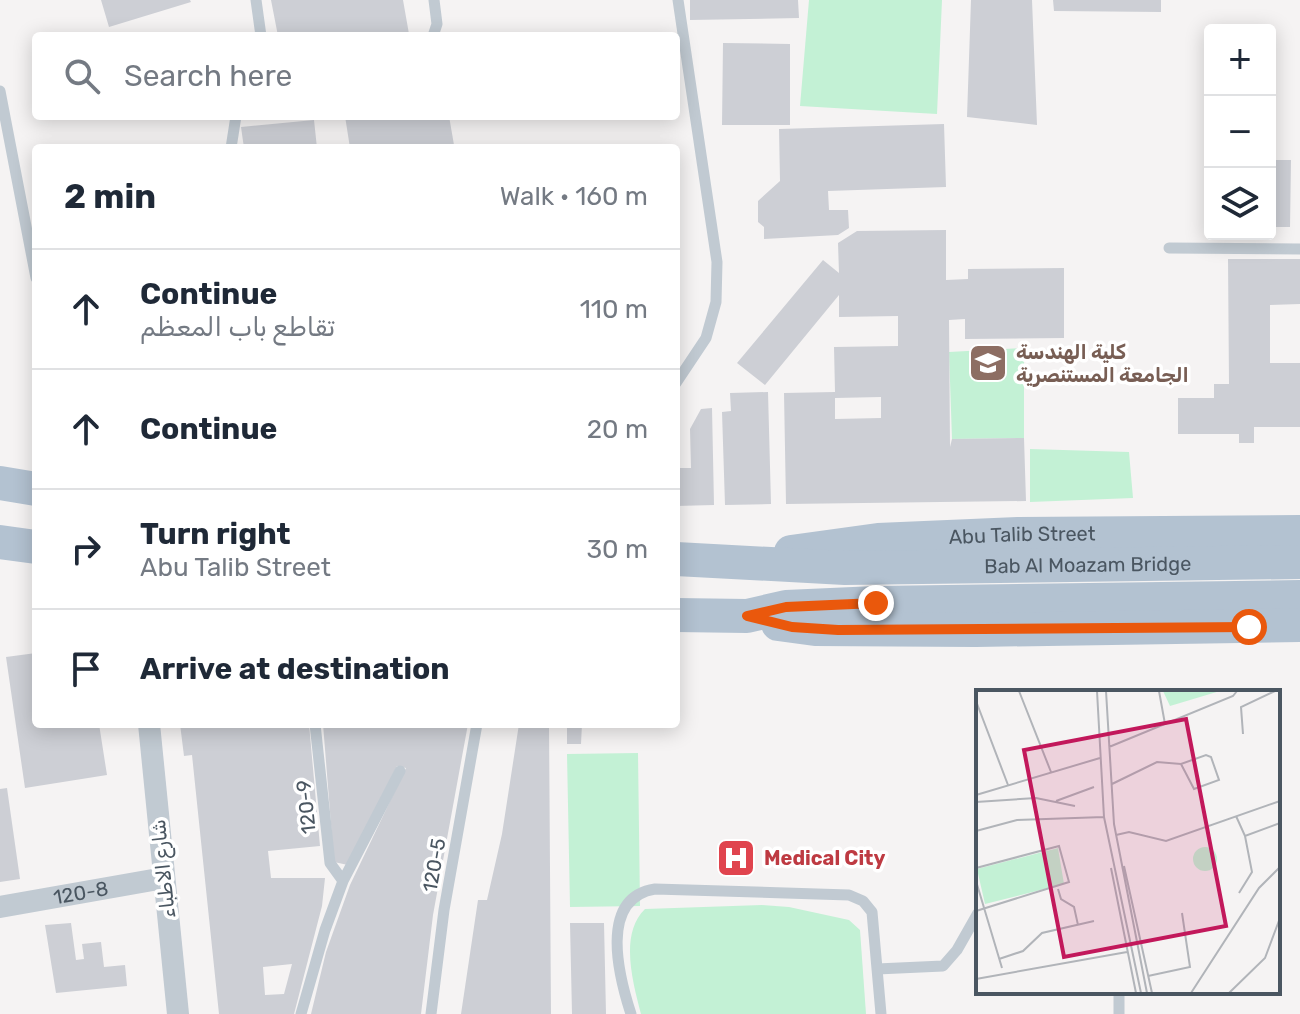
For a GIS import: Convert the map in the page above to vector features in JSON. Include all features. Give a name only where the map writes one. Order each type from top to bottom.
[{"type":"main road","points":[[0,483],[32,488]]},
{"type":"main road","name":"Abu Talib Street","points":[[748,561],[812,548],[878,540],[1018,534],[1300,532]]},
{"type":"main road","points":[[0,542],[32,546]]},
{"type":"main road","name":"Abu Talib Street","points":[[680,559],[748,561],[803,567],[875,567]]},
{"type":"main road","name":"Bab Al Moazam Bridge","points":[[875,567],[1300,562]]},
{"type":"main road","name":"Bab Al Moazam Bridge","points":[[747,616],[786,607],[876,603],[1300,597]]},
{"type":"main road","points":[[680,615],[747,616],[792,627],[838,630],[1300,625]]},
{"type":"street","name":"شارع الاطباء","points":[[149,728],[178,1014]]},
{"type":"street","name":"120-8","points":[[0,907],[164,878]]},
{"type":"lane","points":[[256,0],[260,32]]},
{"type":"lane","points":[[434,0],[437,24],[434,32]]},
{"type":"lane","points":[[678,0],[717,262],[716,302],[706,338],[680,377]]},
{"type":"lane","points":[[0,91],[4,130],[32,260]]},
{"type":"lane","points":[[232,144],[235,120]]},
{"type":"lane","points":[[1169,248],[1300,249]]},
{"type":"lane","name":"120-9","points":[[315,728],[330,863],[343,881]]},
{"type":"lane","name":"120-5","points":[[431,1014],[444,910],[476,728]]},
{"type":"lane","points":[[301,1014],[325,930],[343,881],[400,771]]},
{"type":"lane","points":[[631,1014],[617,963],[619,925],[629,902],[644,890],[655,889],[849,895],[863,901],[872,912],[881,1014]]},
{"type":"lane","points":[[877,969],[943,966],[957,950],[976,917]]},
{"type":"green space","points":[[809,0],[942,0],[937,114],[800,106]]},
{"type":"green space","points":[[1024,348],[1024,438],[952,439],[949,352]]},
{"type":"green space","points":[[1030,449],[1129,452],[1133,498],[1030,502]]},
{"type":"green space","points":[[638,753],[640,906],[570,907],[567,754]]},
{"type":"green space","points":[[789,907],[849,920],[860,930],[866,1014],[641,1014],[632,974],[630,945],[637,919],[645,909]]},
{"type":"building","points":[[101,0],[190,0],[191,2],[109,27]]},
{"type":"building","points":[[271,0],[403,0],[409,32],[277,32]]},
{"type":"building","points":[[690,0],[798,0],[799,18],[690,20]]},
{"type":"building","points":[[971,0],[1032,0],[1037,125],[967,117]]},
{"type":"building","points":[[1053,0],[1161,0],[1161,12],[1054,11]]},
{"type":"building","points":[[723,43],[790,44],[790,125],[722,125]]},
{"type":"building","points":[[314,120],[317,144],[243,144],[241,127]]},
{"type":"building","points":[[346,120],[450,120],[454,144],[349,144]]},
{"type":"building","points":[[944,124],[946,187],[828,191],[829,210],[848,210],[849,228],[838,235],[764,239],[764,227],[758,222],[758,201],[780,181],[779,129]]},
{"type":"building","points":[[1276,160],[1291,160],[1290,227],[1276,227]]},
{"type":"building","points":[[946,230],[946,280],[968,279],[968,269],[1064,268],[1064,338],[965,339],[965,319],[949,320],[950,447],[952,439],[1024,438],[1026,501],[786,504],[784,393],[835,392],[834,347],[898,346],[898,316],[839,317],[839,295],[765,385],[737,363],[823,260],[839,273],[838,243],[857,231]],"holes":[[[881,397],[881,418],[835,419],[835,398]]]},
{"type":"building","points":[[1228,259],[1300,259],[1300,304],[1270,305],[1270,363],[1300,363],[1300,427],[1254,427],[1254,443],[1239,443],[1239,434],[1178,434],[1178,398],[1214,398],[1214,384],[1229,384]]},
{"type":"building","points":[[768,392],[771,504],[725,505],[722,412],[731,411],[730,393]]},
{"type":"building","points":[[712,408],[714,505],[680,506],[680,468],[691,468],[690,429],[701,409]]},
{"type":"building","points":[[32,654],[32,728],[100,728],[107,775],[25,788],[6,657]]},
{"type":"building","points":[[180,728],[309,728],[320,846],[268,851],[271,878],[325,878],[322,906],[294,1014],[219,1014],[192,755],[184,756]],"holes":[[[292,964],[284,994],[265,995],[263,967]]]},
{"type":"building","points":[[323,728],[467,728],[433,915],[421,1014],[311,1014],[326,952],[350,885],[406,768],[397,766],[348,865],[334,862]]},
{"type":"building","points":[[518,728],[549,728],[551,1014],[461,1014],[478,900],[487,900],[502,834]]},
{"type":"building","points":[[567,728],[582,728],[581,744],[567,744]]},
{"type":"building","points":[[7,788],[20,879],[0,882],[0,789]]},
{"type":"building","points":[[71,923],[76,960],[84,959],[82,944],[101,942],[104,967],[125,965],[127,986],[56,993],[45,925]]},
{"type":"building","points":[[570,923],[604,923],[606,1014],[572,1014]]},
{"type":"place","name":"كلية الهندسة الجامعة المستنصرية","points":[[988,363]]},
{"type":"place","name":"Medical City","points":[[736,858]]},
{"type":"route","points":[[876,603],[786,607],[747,616],[792,627],[838,630],[1249,627]]}]
